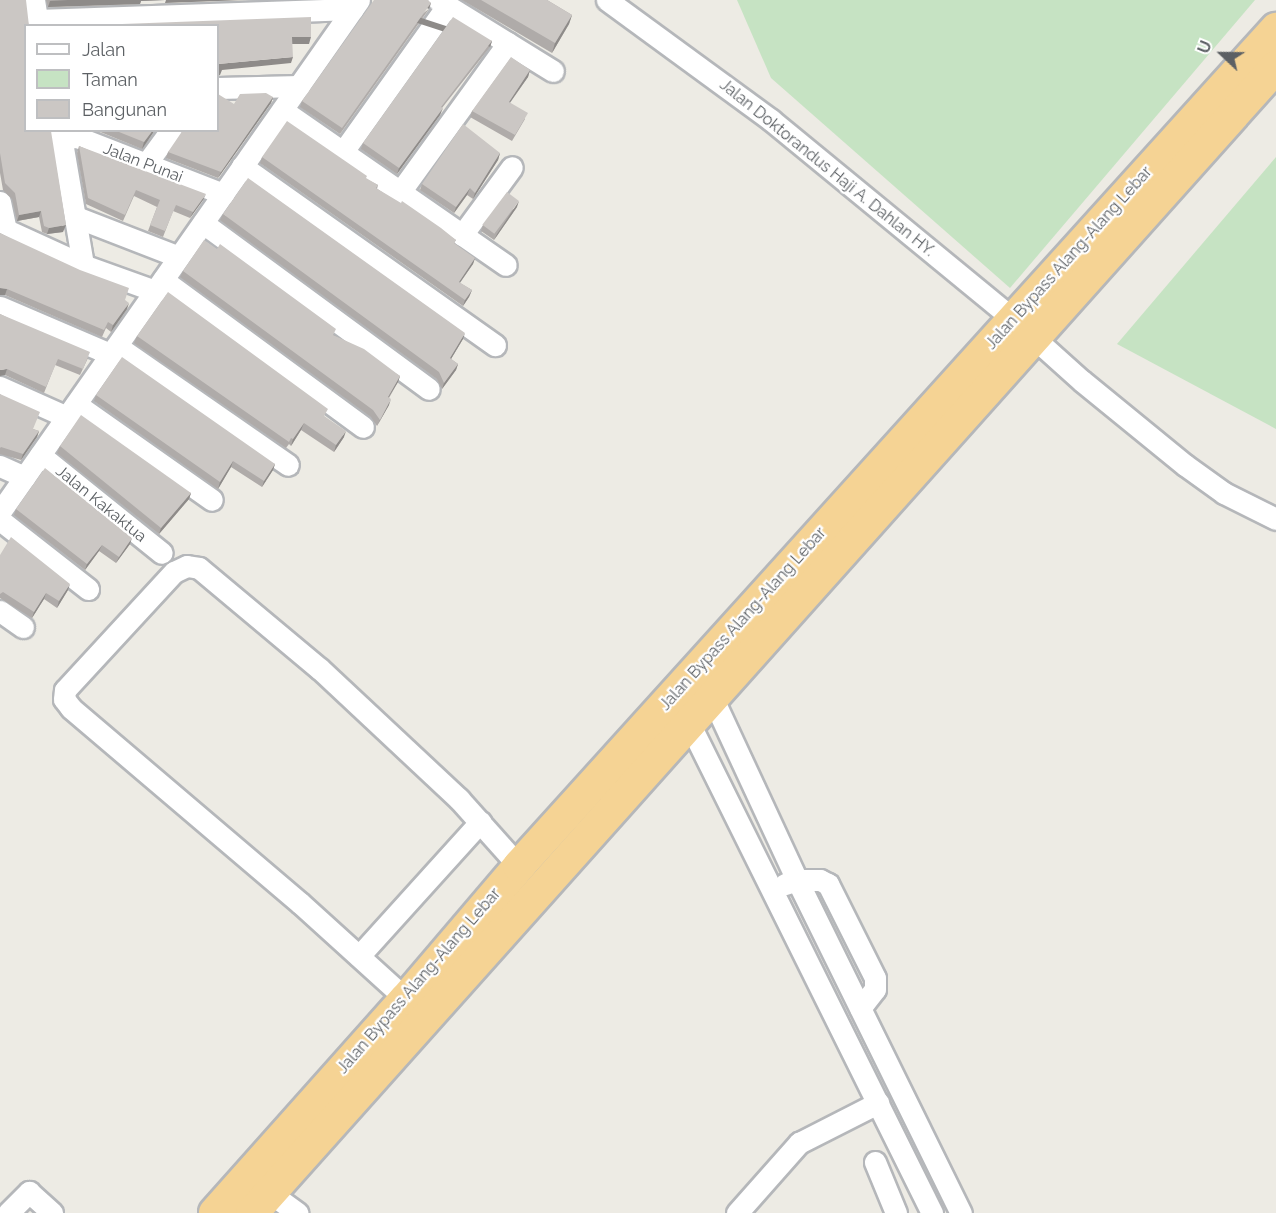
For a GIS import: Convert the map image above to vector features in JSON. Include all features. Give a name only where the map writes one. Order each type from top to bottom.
[{"type":"highway","name":"Jalan Bypass Alang-Alang Lebar","points":[[1201,132],[1276,29]]},
{"type":"highway","name":"Jalan Bypass Alang-Alang Lebar","points":[[215,1213],[406,999],[519,866],[1017,323],[1201,132],[1276,67]]},
{"type":"highway","name":"Jalan Bypass Alang-Alang Lebar","points":[[261,1203],[712,697],[1017,323]]},
{"type":"street","name":"Jalan Doktorandus Haji A. Dahlan HY.","points":[[607,0],[771,120],[1185,465],[1224,493],[1276,519]]},
{"type":"street","points":[[342,153],[443,3],[553,71]]},
{"type":"street","points":[[36,15],[356,4]]},
{"type":"street","points":[[0,512],[356,4]]},
{"type":"street","points":[[399,192],[508,43]]},
{"type":"street","points":[[219,88],[299,86]]},
{"type":"street","points":[[282,110],[506,265]]},
{"type":"street","points":[[146,164],[170,132]]},
{"type":"street","points":[[70,134],[70,195],[76,217],[83,265]]},
{"type":"street","name":"Jalan Punai","points":[[70,134],[223,194]]},
{"type":"street","points":[[243,166],[495,345]]},
{"type":"street","points":[[462,235],[512,167]]},
{"type":"street","points":[[0,202],[3,229],[83,265],[159,286],[363,427]]},
{"type":"street","points":[[76,217],[179,257]]},
{"type":"street","points":[[202,223],[429,389]]},
{"type":"street","points":[[0,307],[113,350],[288,465]]},
{"type":"street","points":[[0,387],[71,411],[212,500]]},
{"type":"street","name":"Jalan Kakaktua","points":[[40,455],[162,553]]},
{"type":"street","points":[[0,466],[25,477]]},
{"type":"street","points":[[0,520],[88,590]]},
{"type":"street","points":[[406,999],[71,708],[64,699],[65,690],[174,572],[193,566],[199,568],[320,669],[459,799],[519,866]]},
{"type":"street","points":[[0,611],[23,627]]},
{"type":"street","points":[[712,697],[797,880],[961,1213]]},
{"type":"street","points":[[689,723],[932,1213]]},
{"type":"street","points":[[359,956],[480,822]]},
{"type":"street","points":[[771,888],[797,880]]},
{"type":"street","points":[[737,1213],[799,1143],[878,1103]]},
{"type":"street","points":[[875,1162],[897,1213]]},
{"type":"street","points":[[8,1213],[29,1192],[52,1213]]},
{"type":"street","points":[[261,1203],[298,1213]]},
{"type":"green space","points":[[737,0],[1255,0],[1010,288],[771,78]]},
{"type":"green space","points":[[1276,157],[1276,429],[1117,344]]},
{"type":"building","points":[[0,0],[26,0],[29,24],[24,24],[24,132],[51,132],[66,225],[49,228],[44,226],[41,211],[19,215],[15,193],[5,183],[0,153]]},
{"type":"building","points":[[374,0],[428,0],[431,3],[342,128],[302,101]]},
{"type":"building","points":[[481,0],[547,0],[572,15],[555,43]]},
{"type":"building","points":[[311,17],[311,37],[292,37],[293,57],[219,64],[219,24],[122,24]]},
{"type":"building","points":[[453,17],[492,41],[441,107],[443,108],[399,168],[363,143]]},
{"type":"building","points":[[511,57],[530,70],[509,102],[528,113],[515,135],[472,111]]},
{"type":"building","points":[[266,93],[273,97],[221,172],[168,152],[182,132],[219,132],[219,95],[234,104],[240,94]]},
{"type":"building","points":[[287,121],[367,176],[366,178],[378,185],[376,188],[401,203],[402,201],[441,228],[456,240],[454,243],[475,258],[459,282],[472,290],[465,300],[262,157]]},
{"type":"building","points":[[463,124],[500,153],[475,193],[470,188],[456,207],[422,184]]},
{"type":"building","points":[[119,132],[152,132],[144,142]]},
{"type":"building","points":[[79,146],[206,194],[193,212],[176,205],[165,231],[150,225],[160,200],[136,190],[125,215],[88,198]]},
{"type":"building","points":[[248,178],[465,333],[450,358],[458,364],[444,383],[439,372],[223,214]]},
{"type":"building","points":[[507,192],[519,201],[494,234],[482,225]]},
{"type":"building","points":[[0,233],[80,270],[129,288],[125,300],[129,303],[113,325],[108,322],[104,330],[0,288]]},
{"type":"building","points":[[204,240],[217,249],[220,244],[336,329],[333,335],[364,349],[400,376],[388,397],[391,399],[380,420],[373,410],[183,271]]},
{"type":"building","points":[[168,292],[328,409],[324,416],[346,431],[336,445],[304,423],[289,442],[137,336]]},
{"type":"building","points":[[0,314],[90,352],[83,369],[58,359],[46,387],[7,369],[0,370]]},
{"type":"building","points":[[122,357],[275,464],[264,481],[233,461],[220,482],[96,395]]},
{"type":"building","points":[[0,394],[40,412],[33,429],[39,431],[23,454],[0,448]]},
{"type":"building","points":[[81,415],[191,493],[161,528],[60,446]]},
{"type":"building","points":[[45,468],[132,538],[119,557],[102,545],[87,564],[16,509]]},
{"type":"building","points":[[11,537],[70,584],[59,601],[46,593],[34,612],[3,592],[0,594],[0,555]]}]
